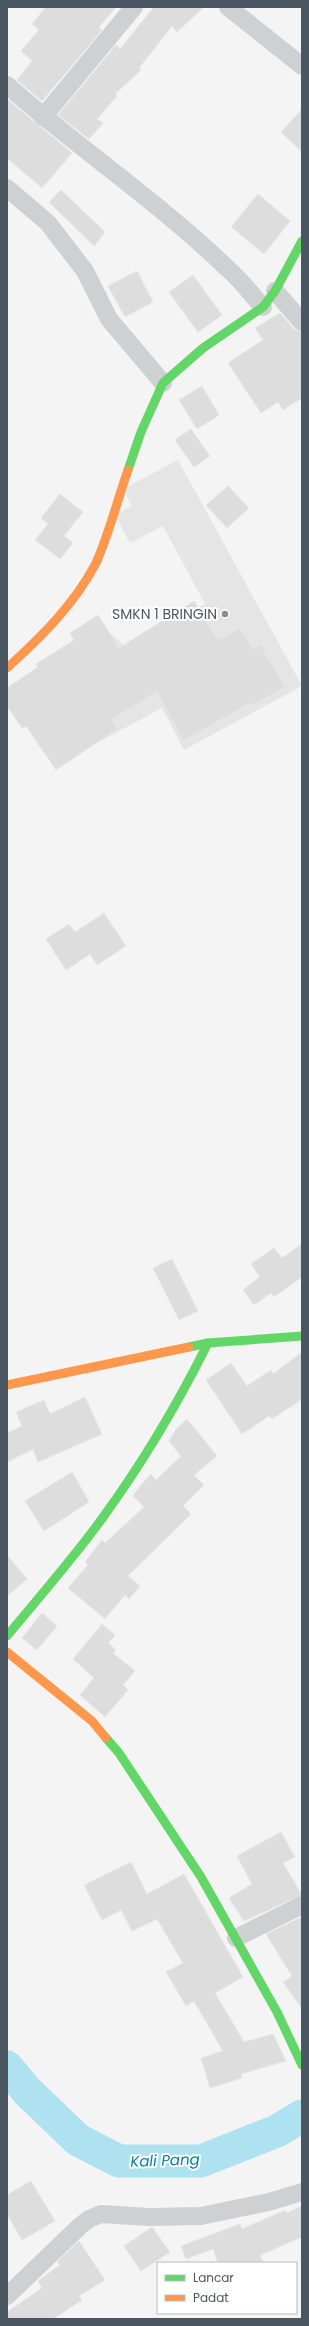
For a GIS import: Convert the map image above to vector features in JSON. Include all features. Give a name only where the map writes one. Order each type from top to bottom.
[{"type":"street","points":[[43,117],[134,7]]},
{"type":"street","points":[[228,7],[302,66]]},
{"type":"street","points":[[7,85],[43,117],[142,193],[229,269],[263,307]]},
{"type":"street","points":[[7,188],[48,223],[85,271],[109,319],[163,383]]},
{"type":"street","points":[[7,668],[46,632],[77,594],[96,562],[140,432],[163,383],[203,348],[263,307],[275,291],[302,241]]},
{"type":"street","points":[[275,291],[302,322]]},
{"type":"street","points":[[7,1385],[208,1343],[302,1336]]},
{"type":"street","points":[[7,1636],[83,1544],[125,1486],[167,1420],[208,1343]]},
{"type":"street","points":[[7,1652],[92,1721],[119,1753],[201,1877],[277,2012],[302,2065]]},
{"type":"street","points":[[236,1938],[302,1905]]},
{"type":"street","points":[[7,2296],[80,2226],[89,2219],[101,2214],[149,2217],[201,2216],[269,2202],[302,2192]]},
{"type":"shaded area","name":"SMKN 1 BRINGIN","points":[[178,460],[302,686],[184,750],[162,708],[65,760],[98,623],[126,647],[205,604],[163,526],[130,543],[115,515],[132,506],[123,489]]},
{"type":"building","points":[[46,7],[116,7],[99,27],[102,30],[42,101],[17,80],[32,61],[21,51],[39,30],[32,24]]},
{"type":"building","points":[[154,7],[204,7],[177,32],[172,26],[139,68],[141,70],[115,94],[117,96],[97,119],[103,123],[89,139],[58,115],[116,45],[120,49]]},
{"type":"building","points":[[7,99],[72,153],[42,188],[7,158]]},
{"type":"building","points":[[302,109],[302,152],[281,132]]},
{"type":"building","points":[[61,190],[105,232],[94,246],[49,202]]},
{"type":"building","points":[[258,194],[290,221],[264,254],[231,227]]},
{"type":"building","points":[[137,271],[153,302],[125,317],[108,286]]},
{"type":"building","points":[[193,275],[222,315],[198,332],[169,292]]},
{"type":"building","points":[[280,313],[294,329],[302,332],[302,398],[283,410],[278,402],[261,413],[228,363],[263,340],[255,328]]},
{"type":"building","points":[[202,386],[219,415],[197,429],[179,400]]},
{"type":"building","points":[[191,429],[210,456],[194,467],[175,440]]},
{"type":"building","points":[[228,486],[249,508],[227,528],[206,505]]},
{"type":"building","points":[[60,494],[83,512],[64,536],[73,543],[60,559],[35,540],[48,524],[41,518]]},
{"type":"building","points":[[194,601],[218,640],[240,628],[252,649],[260,644],[285,687],[252,706],[250,703],[183,741],[157,691],[112,720],[117,729],[56,770],[26,726],[22,728],[7,706],[7,688],[38,667],[36,664],[74,640],[70,633],[98,615],[119,648]]},
{"type":"building","points":[[104,913],[126,946],[97,965],[90,954],[66,970],[46,939],[69,924],[75,932]]},
{"type":"building","points":[[302,1244],[302,1277],[274,1297],[271,1293],[254,1305],[243,1290],[260,1277],[251,1264],[274,1248],[282,1258]]},
{"type":"building","points":[[172,1259],[198,1311],[179,1320],[153,1268]]},
{"type":"building","points":[[302,1352],[302,1399],[272,1419],[269,1416],[242,1434],[206,1380],[231,1363],[247,1386],[271,1370],[273,1374]]},
{"type":"building","points":[[85,1397],[102,1434],[38,1462],[33,1449],[7,1462],[7,1433],[22,1426],[16,1412],[44,1400],[50,1414]]},
{"type":"building","points":[[187,1419],[217,1456],[194,1475],[204,1485],[183,1506],[191,1514],[128,1576],[140,1586],[129,1599],[125,1595],[105,1619],[68,1588],[88,1565],[85,1562],[102,1540],[105,1543],[144,1507],[133,1496],[141,1485],[151,1474],[156,1480],[181,1456],[169,1441],[176,1429]]},
{"type":"building","points":[[72,1472],[89,1502],[44,1531],[25,1501]]},
{"type":"building","points":[[7,1555],[27,1579],[7,1596]]},
{"type":"building","points":[[42,1613],[57,1626],[37,1650],[22,1638]]},
{"type":"building","points":[[102,1624],[115,1635],[108,1643],[116,1650],[113,1653],[135,1671],[123,1685],[128,1690],[105,1717],[80,1695],[94,1678],[73,1659]]},
{"type":"building","points":[[281,1832],[295,1857],[283,1863],[302,1895],[244,1921],[229,1898],[252,1884],[237,1856]]},
{"type":"building","points":[[131,1862],[147,1894],[184,1874],[243,1977],[215,1993],[244,2042],[273,2034],[286,2061],[241,2074],[242,2078],[210,2088],[201,2058],[223,2051],[194,2001],[186,2006],[166,1972],[183,1963],[157,1919],[132,1931],[121,1910],[102,1920],[84,1885]]},
{"type":"building","points":[[302,1917],[302,2009],[283,1982],[292,1976],[266,1934]]},
{"type":"building","points":[[31,2181],[55,2221],[22,2240],[7,2214],[7,2195]]},
{"type":"building","points":[[302,2206],[302,2237],[260,2255],[263,2262],[218,2262],[213,2249],[186,2259],[181,2246],[240,2224],[242,2229],[285,2210],[287,2213]]},
{"type":"building","points":[[152,2227],[170,2252],[141,2271],[124,2246]]},
{"type":"building","points":[[79,2241],[105,2280],[79,2296],[82,2300],[53,2319],[7,2319],[7,2312],[42,2288],[38,2281],[60,2265],[57,2262]]},
{"type":"waterway","name":"Kali Pang","points":[[7,2067],[27,2091],[78,2140],[119,2161],[201,2161],[277,2131],[302,2116]]},
{"type":"traffic: fast","points":[[128,470],[141,432],[163,383],[203,348],[263,307],[275,291],[302,241]]},
{"type":"traffic: fast","points":[[189,1347],[208,1343],[302,1336]]},
{"type":"traffic: fast","points":[[7,1636],[79,1550],[116,1499],[158,1434],[208,1343]]},
{"type":"traffic: fast","points":[[106,1738],[119,1753],[201,1877],[277,2012],[302,2065]]},
{"type":"traffic: slow","points":[[7,668],[56,620],[78,593],[96,563],[105,541],[128,470]]},
{"type":"traffic: slow","points":[[7,1385],[189,1347]]},
{"type":"traffic: slow","points":[[7,1652],[92,1721],[106,1738]]},
{"type":"place","name":"SMKN 1 BRINGIN","points":[[225,614]]}]
